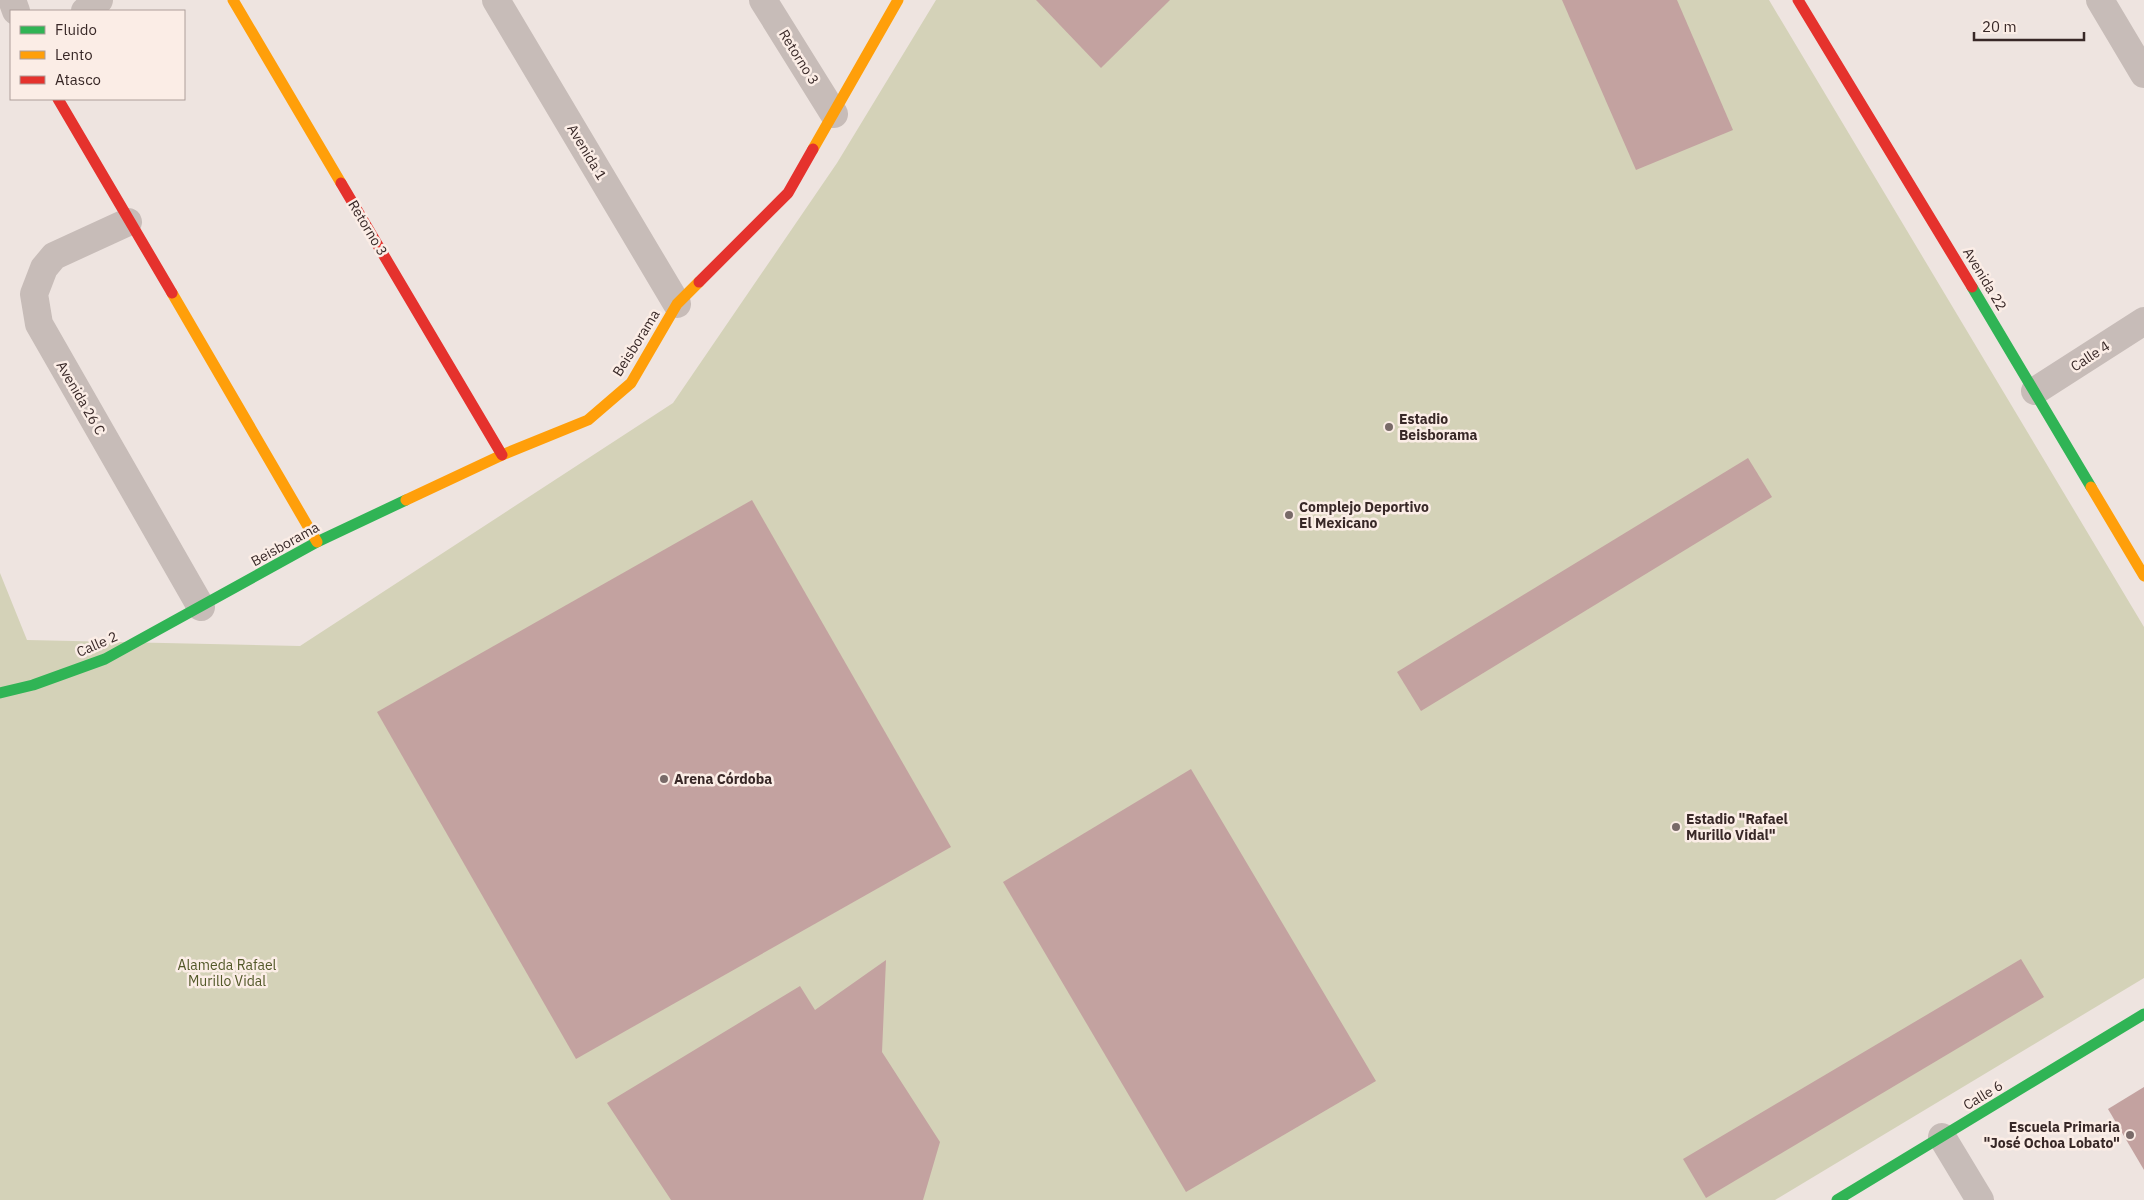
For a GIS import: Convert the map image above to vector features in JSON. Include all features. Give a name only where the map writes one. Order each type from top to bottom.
[{"type":"street","points":[[86,10],[99,0]]},
{"type":"street","name":"Retorno 3","points":[[233,0],[502,456]]},
{"type":"street","name":"Avenida 1","points":[[496,0],[677,304]]},
{"type":"street","name":"Retorno 3","points":[[763,0],[834,114]]},
{"type":"street","name":"Beisborama","points":[[201,607],[317,542],[502,456],[588,420],[631,383],[677,304],[788,193],[898,0]]},
{"type":"street","name":"Avenida 22","points":[[1798,0],[2035,391],[2144,576]]},
{"type":"street","points":[[2100,0],[2144,74]]},
{"type":"street","points":[[59,100],[128,222],[317,542]]},
{"type":"street","name":"Avenida 26 C","points":[[128,222],[54,256],[44,268],[34,294],[39,324],[201,607]]},
{"type":"street","name":"Calle 4","points":[[2035,391],[2144,322]]},
{"type":"street","name":"Calle 2","points":[[0,693],[33,685],[105,659],[201,607]]},
{"type":"street","name":"Calle 6","points":[[1838,1200],[2144,1014]]},
{"type":"street","points":[[1942,1137],[1980,1200]]},
{"type":"green space","name":"Complejo Deportivo El Mexicano","points":[[936,0],[1769,0],[2144,627],[2144,978],[1775,1200],[0,1200],[0,573],[27,640],[300,646],[673,403],[837,163]]},
{"type":"building","points":[[1036,0],[1170,0],[1101,68]]},
{"type":"building","points":[[1562,0],[1677,0],[1733,130],[1636,170]]},
{"type":"building","points":[[1748,458],[1772,497],[1421,711],[1397,672]]},
{"type":"building","name":"Arena Córdoba","points":[[752,500],[951,847],[576,1059],[377,712]]},
{"type":"building","points":[[1191,769],[1376,1081],[1186,1192],[1003,882]]},
{"type":"building","points":[[2021,959],[2044,997],[1706,1198],[1683,1159]]},
{"type":"building","points":[[886,960],[882,1052],[940,1142],[923,1200],[671,1200],[607,1103],[800,986],[815,1010]]},
{"type":"building","points":[[2144,1087],[2144,1170],[2108,1109]]},
{"type":"traffic: fast","points":[[1972,287],[2091,487]]},
{"type":"traffic: fast","points":[[0,693],[33,685],[105,659],[317,542],[406,500]]},
{"type":"traffic: fast","points":[[1837,1200],[2144,1014]]},
{"type":"traffic: slow","points":[[233,0],[341,183]]},
{"type":"traffic: slow","points":[[813,149],[898,0]]},
{"type":"traffic: slow","points":[[406,500],[502,455],[588,420],[631,383],[677,304],[699,282]]},
{"type":"traffic: slow","points":[[172,293],[317,542]]},
{"type":"traffic: slow","points":[[2091,487],[2144,576]]},
{"type":"traffic: jam","points":[[1798,0],[1972,287]]},
{"type":"traffic: jam","points":[[59,100],[172,293]]},
{"type":"traffic: jam","points":[[699,282],[788,193],[813,149]]},
{"type":"traffic: jam","points":[[341,183],[502,455]]},
{"type":"place","name":"Estadio Beisborama","points":[[1389,427]]},
{"type":"place","name":"Complejo Deportivo El Mexicano","points":[[1289,515]]},
{"type":"place","name":"Arena Córdoba","points":[[664,779]]},
{"type":"place","name":"Estadio \"Rafael Murillo Vidal\"","points":[[1676,827]]},
{"type":"place","name":"Escuela Primaria \"José Ochoa Lobato\"","points":[[2130,1135]]},
{"type":"park label","name":"Alameda Rafael Murillo Vidal","points":[[227,974]]}]
